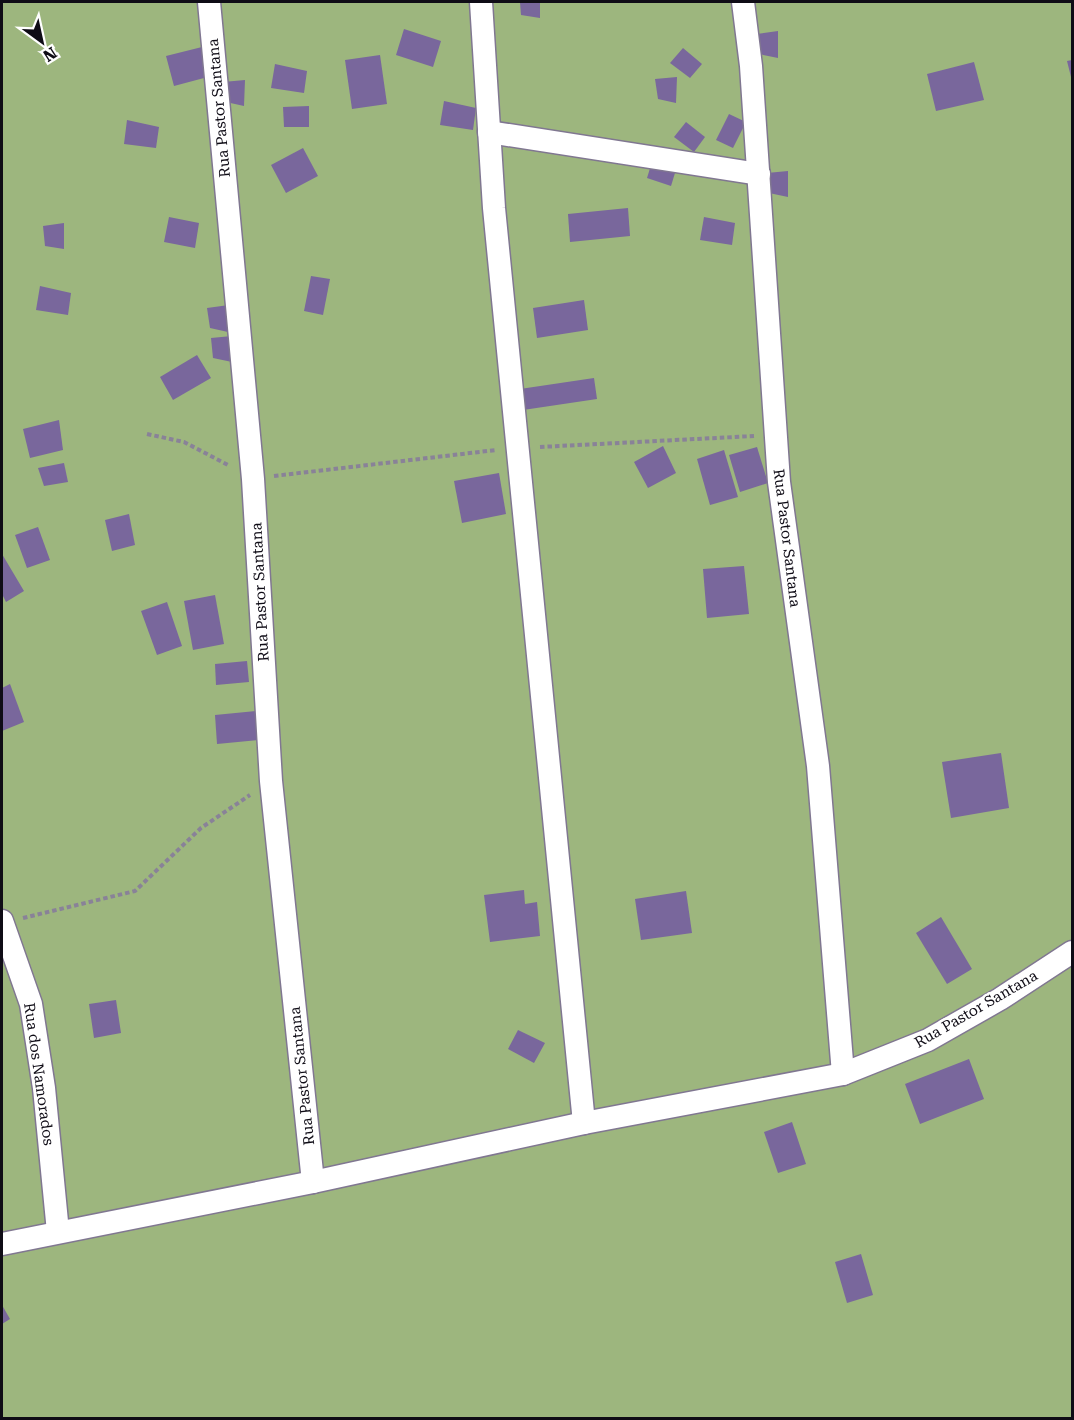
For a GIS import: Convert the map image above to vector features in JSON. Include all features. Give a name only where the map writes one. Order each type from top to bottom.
[{"type":"street","name":"Rua Pastor Santana","points":[[209,2],[253,479],[271,781],[313,1182]]},
{"type":"street","points":[[480,2],[494,208],[584,1123]]},
{"type":"street","name":"Rua Pastor Santana","points":[[743,2],[751,66],[779,482],[818,766],[843,1074]]},
{"type":"street","points":[[489,132],[759,174]]},
{"type":"street","name":"Rua dos Namorados","points":[[2,922],[31,1004],[44,1088],[58,1232]]},
{"type":"street","name":"Rua Pastor Santana","points":[[2,1244],[313,1182],[584,1123],[843,1074],[928,1040],[1000,999],[1072,952]]},
{"type":"path","points":[[147,434],[184,442],[253,479],[517,448],[776,435]]},
{"type":"path","points":[[2,922],[135,891],[201,828],[271,781]]},
{"type":"green space","points":[[2,2],[1072,2],[1072,1418],[2,1418]]},
{"type":"building","points":[[520,2],[540,2],[540,18],[521,15]]},
{"type":"building","points":[[404,29],[441,41],[433,67],[396,55]]},
{"type":"building","points":[[778,31],[778,58],[759,54],[757,34]]},
{"type":"building","points":[[202,47],[204,78],[174,86],[166,56]]},
{"type":"building","points":[[683,48],[702,64],[690,78],[670,63]]},
{"type":"building","points":[[380,55],[387,104],[352,109],[345,60]]},
{"type":"building","points":[[1072,60],[1072,81],[1067,61]]},
{"type":"building","points":[[974,62],[984,100],[936,111],[927,74]]},
{"type":"building","points":[[275,64],[307,71],[304,93],[271,88]]},
{"type":"building","points":[[677,77],[676,103],[658,99],[655,79]]},
{"type":"building","points":[[245,80],[244,106],[226,102],[223,82]]},
{"type":"building","points":[[444,101],[476,108],[473,130],[440,125]]},
{"type":"building","points":[[309,106],[309,127],[284,127],[283,107]]},
{"type":"building","points":[[729,114],[746,122],[733,148],[716,140]]},
{"type":"building","points":[[127,120],[159,127],[156,148],[124,144]]},
{"type":"building","points":[[686,122],[705,137],[694,152],[674,137]]},
{"type":"building","points":[[303,148],[318,176],[286,193],[271,165]]},
{"type":"building","points":[[651,165],[675,173],[671,186],[647,178]]},
{"type":"building","points":[[788,171],[788,197],[769,193],[767,173]]},
{"type":"building","points":[[628,208],[630,236],[570,242],[568,214]]},
{"type":"building","points":[[169,217],[199,223],[195,248],[164,242]]},
{"type":"building","points":[[704,217],[735,223],[732,245],[700,240]]},
{"type":"building","points":[[64,223],[64,249],[45,246],[43,226]]},
{"type":"building","points":[[311,276],[330,279],[323,315],[304,311]]},
{"type":"building","points":[[40,286],[71,293],[68,315],[36,310]]},
{"type":"building","points":[[584,300],[588,330],[537,338],[533,308]]},
{"type":"building","points":[[229,305],[228,332],[210,328],[207,308]]},
{"type":"building","points":[[232,336],[232,362],[213,358],[211,338]]},
{"type":"building","points":[[197,355],[211,378],[173,400],[160,377]]},
{"type":"building","points":[[594,378],[597,399],[523,410],[520,389]]},
{"type":"building","points":[[59,420],[63,450],[30,458],[23,429]]},
{"type":"building","points":[[663,446],[676,473],[648,488],[634,462]]},
{"type":"building","points":[[757,447],[768,483],[740,492],[729,455]]},
{"type":"building","points":[[724,450],[738,497],[710,505],[697,459]]},
{"type":"building","points":[[64,463],[68,482],[44,486],[38,468]]},
{"type":"building","points":[[499,473],[506,514],[462,523],[454,481]]},
{"type":"building","points":[[129,514],[135,545],[112,551],[105,520]]},
{"type":"building","points":[[38,527],[50,560],[27,568],[15,535]]},
{"type":"building","points":[[2,554],[24,591],[6,602],[2,594]]},
{"type":"building","points":[[744,566],[749,614],[707,618],[703,569]]},
{"type":"building","points":[[215,595],[224,644],[193,650],[184,601]]},
{"type":"building","points":[[167,602],[182,646],[157,655],[141,611]]},
{"type":"building","points":[[247,661],[249,682],[216,685],[215,664]]},
{"type":"building","points":[[10,684],[24,722],[2,731],[2,688]]},
{"type":"building","points":[[256,711],[258,740],[217,744],[215,715]]},
{"type":"building","points":[[1001,753],[1009,808],[951,818],[942,762]]},
{"type":"building","points":[[524,890],[525,904],[537,902],[540,936],[490,942],[484,895]]},
{"type":"building","points":[[686,891],[692,933],[641,940],[635,899]]},
{"type":"building","points":[[941,917],[972,969],[947,984],[916,933]]},
{"type":"building","points":[[116,1000],[121,1033],[94,1038],[89,1004]]},
{"type":"building","points":[[518,1030],[545,1043],[534,1063],[508,1049]]},
{"type":"building","points":[[969,1059],[984,1099],[920,1124],[905,1084]]},
{"type":"building","points":[[792,1122],[806,1164],[778,1173],[764,1132]]},
{"type":"building","points":[[861,1254],[873,1295],[847,1303],[835,1262]]},
{"type":"building","points":[[2,1305],[10,1319],[2,1324]]}]
